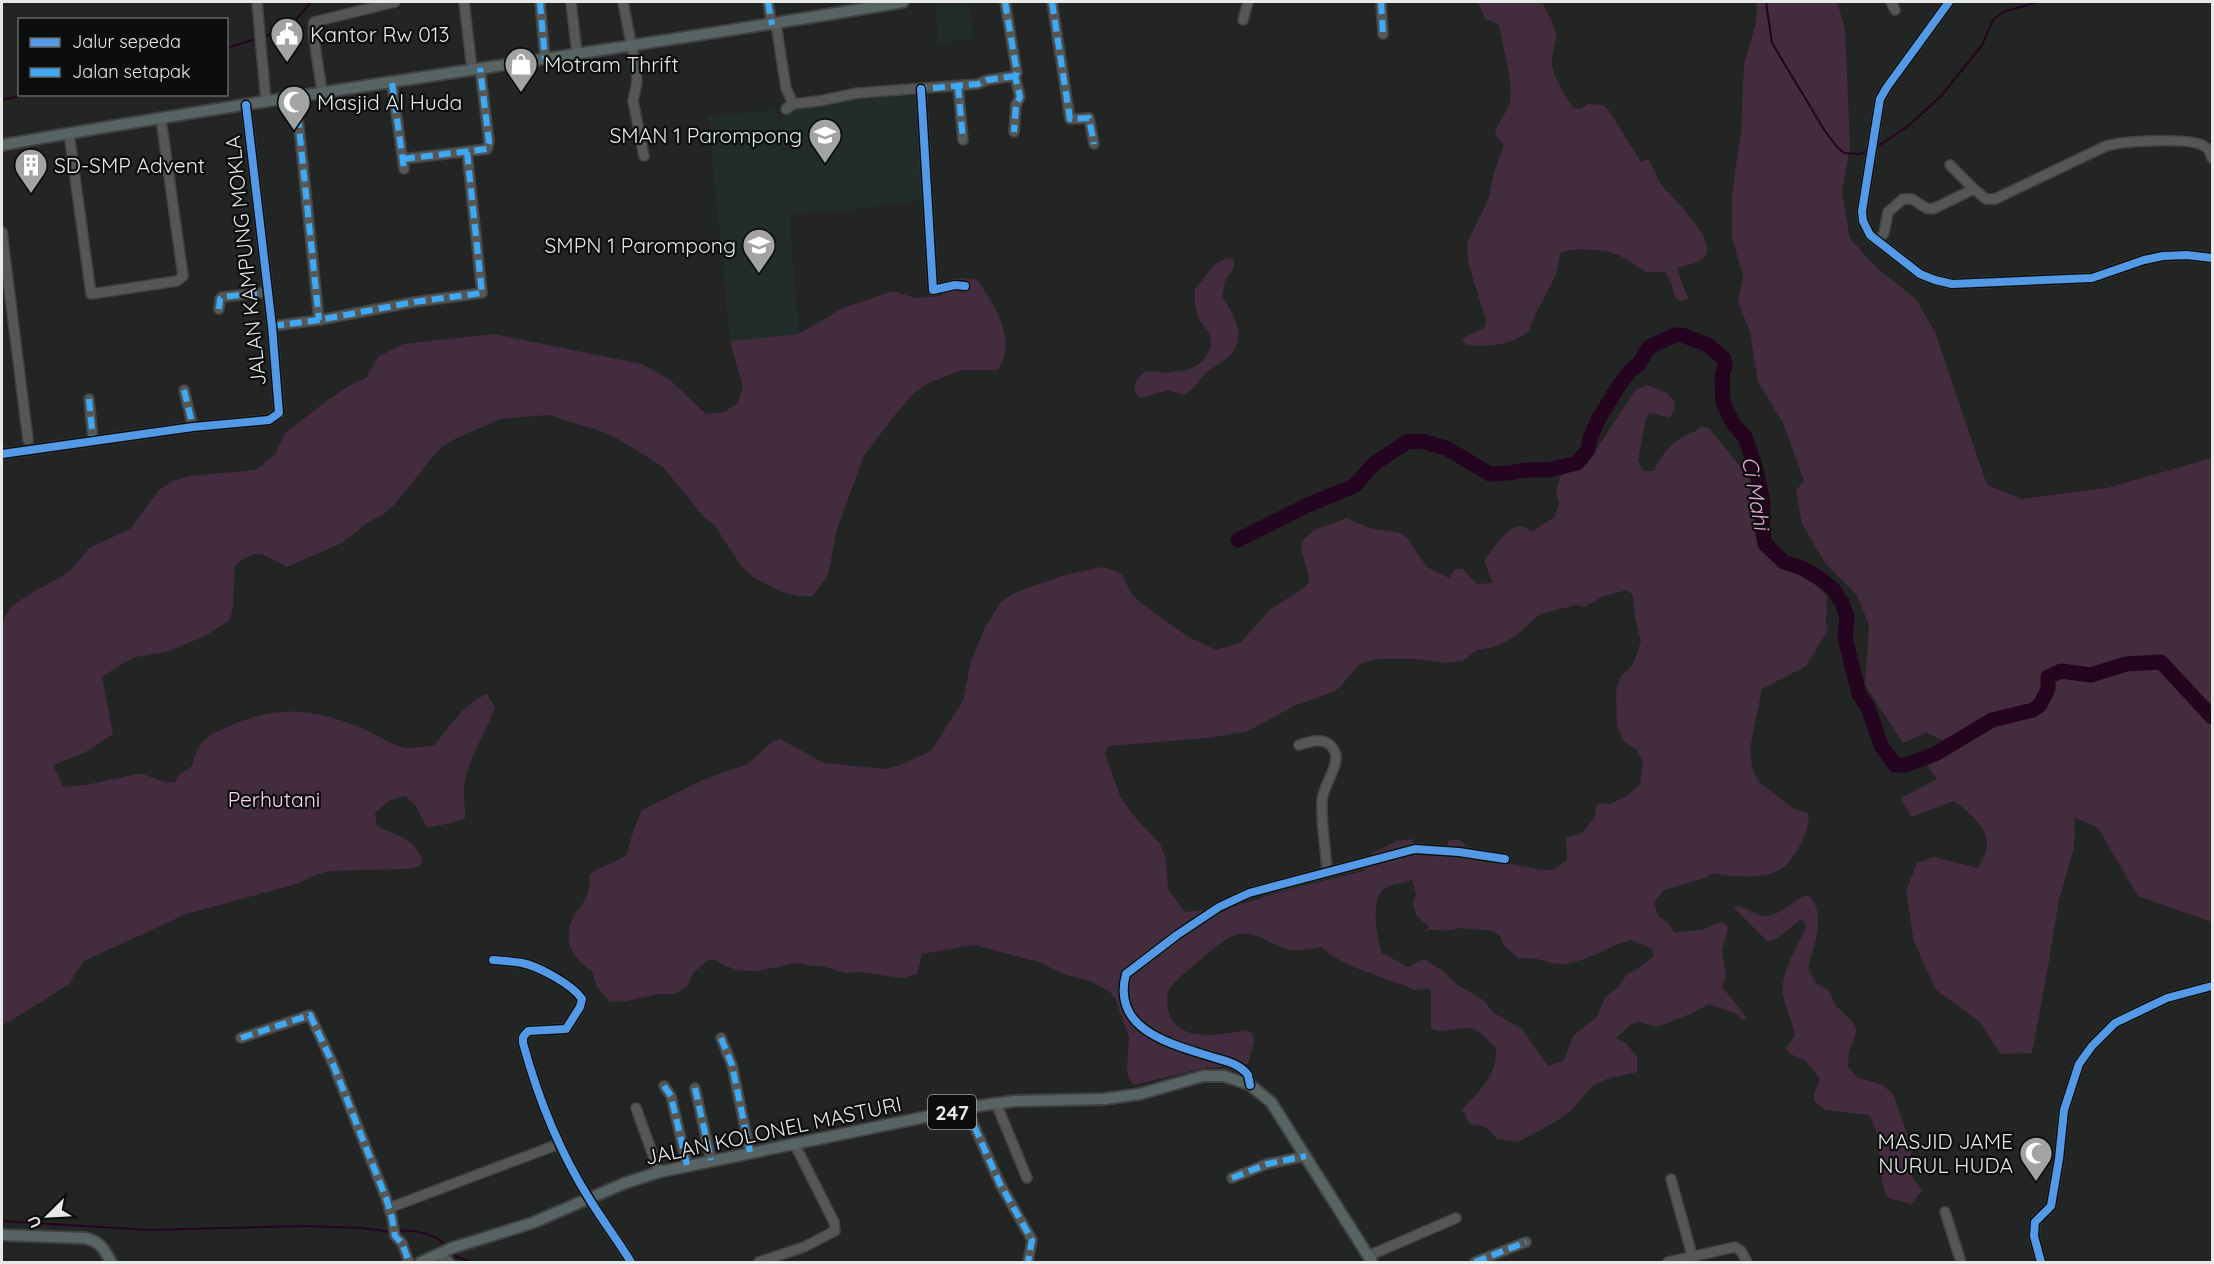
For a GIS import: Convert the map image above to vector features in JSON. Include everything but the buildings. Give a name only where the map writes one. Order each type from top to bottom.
[{"type":"main road","points":[[2,145],[630,45],[774,25],[865,5],[903,2]]},
{"type":"main road","name":"JALAN KOLONEL MASTURI","points":[[421,1263],[444,1252],[532,1223],[625,1183],[687,1165],[996,1103],[1104,1099],[1140,1094],[1203,1076],[1224,1076],[1250,1085],[1271,1102],[1370,1259]]},
{"type":"main road","points":[[2,1236],[94,1240],[102,1246],[111,1263]]},
{"type":"street","points":[[257,2],[266,102]]},
{"type":"street","points":[[322,93],[312,30],[314,22],[395,2]]},
{"type":"street","points":[[392,83],[404,164],[486,149],[489,142],[464,2]]},
{"type":"street","points":[[540,2],[545,59]]},
{"type":"street","points":[[571,2],[577,54]]},
{"type":"street","points":[[622,2],[636,68],[637,82],[633,101],[644,156]]},
{"type":"street","points":[[768,2],[789,107],[858,93],[978,84],[987,80],[1015,76]]},
{"type":"street","points":[[1005,2],[1020,98],[1016,105],[1014,132]]},
{"type":"street","points":[[1052,2],[1070,119],[1089,118],[1095,144]]},
{"type":"street","points":[[1243,20],[1248,2]]},
{"type":"street","points":[[1381,2],[1383,34]]},
{"type":"street","points":[[1948,2],[1887,87],[1877,109],[1862,211],[1870,235],[1920,274],[1952,284],[2092,278],[2144,260],[2163,256],[2187,255],[2212,258]]},
{"type":"street","points":[[958,86],[963,140]]},
{"type":"street","points":[[921,89],[933,290],[955,285],[965,286]]},
{"type":"street","points":[[296,98],[319,320]]},
{"type":"street","name":"JALAN KAMPUNG MOKLA","points":[[193,427],[269,420],[279,413],[272,326],[246,105]]},
{"type":"street","points":[[69,133],[91,294],[177,281],[183,276],[161,119]]},
{"type":"street","points":[[1950,165],[1986,199],[1995,199],[2106,146],[2118,143],[2141,140],[2194,143],[2205,146],[2212,158]]},
{"type":"street","points":[[272,326],[482,293],[467,152]]},
{"type":"street","points":[[1878,241],[1884,233],[1888,212],[1903,199],[1912,199],[1926,208],[1933,209],[1974,189]]},
{"type":"street","points":[[2,232],[27,440]]},
{"type":"street","points":[[219,309],[219,299],[222,297],[267,292]]},
{"type":"street","points":[[2,454],[193,427],[184,390]]},
{"type":"street","points":[[89,399],[93,440]]},
{"type":"street","points":[[1299,745],[1321,741],[1329,745],[1336,754],[1335,765],[1323,788],[1322,801],[1327,872]]},
{"type":"street","points":[[1250,1085],[1248,1075],[1235,1064],[1161,1039],[1142,1028],[1131,1017],[1126,1006],[1123,985],[1126,974],[1177,935],[1233,899],[1249,893],[1415,849],[1459,852],[1505,859]]},
{"type":"street","points":[[493,960],[524,963],[543,971],[578,992],[582,999],[580,1007],[566,1029],[528,1031],[523,1037],[538,1094],[559,1144],[589,1199],[631,1263]]},
{"type":"street","points":[[2041,1263],[2034,1236],[2035,1222],[2051,1206],[2064,1110],[2079,1064],[2092,1046],[2115,1023],[2168,998],[2212,986]]},
{"type":"street","points":[[241,1038],[310,1015],[333,1064],[389,1208],[395,1232],[402,1243],[409,1263]]},
{"type":"street","points":[[721,1038],[732,1065],[750,1152]]},
{"type":"street","points":[[664,1086],[671,1096],[687,1165]]},
{"type":"street","points":[[694,1088],[711,1160]]},
{"type":"street","points":[[996,1103],[1026,1178]]},
{"type":"street","points":[[636,1108],[659,1172]]},
{"type":"street","points":[[969,1109],[972,1121],[1000,1184],[1030,1236],[1032,1245],[1028,1263]]},
{"type":"street","points":[[759,1263],[772,1261],[836,1231],[834,1222],[794,1143]]},
{"type":"street","points":[[389,1208],[559,1144]]},
{"type":"street","points":[[1232,1178],[1267,1164],[1306,1156]]},
{"type":"street","points":[[1671,1179],[1692,1255]]},
{"type":"street","points":[[1945,1212],[1961,1263]]},
{"type":"street","points":[[1370,1259],[1456,1218]]},
{"type":"street","points":[[1475,1263],[1526,1242]]},
{"type":"street","points":[[1668,1263],[1692,1255],[1735,1247],[1741,1251],[1747,1263]]},
{"type":"street","points":[[444,1252],[449,1263]]},
{"type":"shaded area","points":[[934,2],[969,2],[974,39],[939,43]]},
{"type":"shaded area","points":[[918,93],[923,200],[834,212],[789,214],[799,334],[730,341],[708,116],[775,110],[779,120],[799,107],[861,97]]},
{"type":"green space","points":[[1478,2],[1542,2],[1556,33],[1552,66],[1573,108],[1581,109],[1587,104],[1604,105],[1641,162],[1648,159],[1661,184],[1691,218],[1705,239],[1707,248],[1704,258],[1677,268],[1688,299],[1680,301],[1675,298],[1671,282],[1665,272],[1646,272],[1619,255],[1604,251],[1580,249],[1561,252],[1555,277],[1529,331],[1507,343],[1483,346],[1466,345],[1462,339],[1484,328],[1486,320],[1469,266],[1468,241],[1489,198],[1494,172],[1504,146],[1495,134],[1508,108],[1510,96],[1509,76],[1499,25],[1485,19]]},
{"type":"green space","points":[[1757,2],[1837,2],[1845,28],[1850,147],[1842,192],[1850,239],[1879,270],[1916,299],[1935,332],[1987,485],[2021,499],[2107,488],[2212,458],[2212,921],[2138,896],[2098,828],[2075,818],[2074,848],[2059,900],[2032,1053],[2000,1054],[1980,1022],[1936,990],[1914,942],[1906,891],[1917,863],[1934,857],[1978,868],[1986,852],[1986,839],[1976,820],[1954,801],[1911,817],[1901,798],[1937,779],[1925,762],[1944,740],[1926,733],[1903,743],[1865,685],[1869,625],[1857,595],[1825,563],[1802,524],[1796,490],[1804,481],[1783,423],[1758,382],[1750,332],[1738,302],[1743,276],[1732,238],[1732,194],[1741,131],[1744,64],[1756,23]]},
{"type":"green space","points":[[1227,258],[1234,259],[1234,267],[1225,281],[1222,297],[1234,316],[1238,330],[1237,345],[1233,352],[1207,372],[1184,395],[1168,390],[1141,398],[1135,392],[1135,385],[1144,372],[1168,373],[1191,369],[1203,361],[1211,347],[1211,339],[1209,332],[1199,320],[1195,305],[1195,289],[1214,265]]},
{"type":"green space","name":"Perhutani","points":[[960,278],[977,280],[997,311],[1005,347],[998,370],[962,370],[927,384],[915,392],[894,416],[864,456],[837,529],[828,575],[813,596],[797,596],[782,592],[753,577],[742,567],[715,526],[703,516],[664,468],[651,459],[609,434],[549,415],[500,419],[442,447],[395,504],[342,543],[287,567],[261,554],[249,556],[235,566],[230,620],[205,636],[167,652],[136,657],[102,677],[113,734],[84,753],[53,765],[63,787],[86,785],[138,774],[170,783],[175,782],[179,775],[192,766],[198,749],[211,735],[252,717],[269,713],[319,714],[353,724],[403,748],[435,745],[465,709],[487,694],[495,707],[468,768],[464,790],[465,818],[427,828],[416,806],[405,796],[390,800],[375,813],[377,826],[398,835],[416,848],[423,862],[418,867],[329,871],[296,884],[186,914],[84,961],[68,985],[2,1026],[2,621],[12,606],[61,577],[74,567],[89,548],[130,529],[159,490],[173,481],[189,476],[255,470],[275,455],[285,433],[350,385],[366,378],[378,357],[403,344],[493,334],[642,364],[670,380],[706,414],[724,412],[738,403],[743,387],[730,341],[799,334],[843,308],[893,291],[915,298],[940,296]]},
{"type":"green space","points":[[1647,385],[1667,393],[1675,402],[1674,411],[1669,418],[1653,413],[1646,418],[1638,460],[1643,471],[1654,471],[1664,453],[1679,439],[1701,427],[1709,428],[1751,480],[1753,510],[1782,564],[1818,583],[1827,597],[1828,630],[1806,666],[1762,689],[1750,748],[1752,768],[1760,783],[1794,809],[1809,814],[1808,823],[1800,846],[1789,862],[1779,870],[1762,876],[1731,876],[1713,873],[1705,878],[1664,890],[1654,902],[1658,916],[1668,923],[1675,933],[1702,929],[1723,922],[1728,928],[1722,951],[1726,976],[1722,987],[1746,1019],[1742,1020],[1736,1014],[1709,1004],[1657,1027],[1639,1022],[1631,1024],[1616,1038],[1627,1044],[1637,1057],[1637,1072],[1593,1085],[1572,1110],[1518,1142],[1497,1139],[1486,1127],[1470,1124],[1462,1109],[1481,1089],[1491,1074],[1496,1048],[1473,1029],[1440,1031],[1431,1029],[1431,992],[1429,989],[1413,990],[1361,970],[1344,963],[1321,947],[1289,950],[1248,934],[1232,936],[1222,942],[1172,986],[1167,995],[1168,1011],[1174,1023],[1192,1033],[1214,1035],[1247,1030],[1253,1034],[1254,1042],[1248,1064],[1200,1069],[1134,1085],[1129,1079],[1127,1070],[1129,1037],[1115,998],[1110,992],[1090,981],[1063,974],[1039,962],[974,945],[922,954],[917,974],[902,978],[861,972],[845,973],[822,966],[797,963],[757,971],[740,971],[716,960],[708,960],[694,972],[687,986],[675,994],[659,994],[610,1002],[597,987],[592,971],[579,960],[570,947],[571,923],[587,895],[590,874],[626,856],[642,810],[705,779],[748,764],[773,741],[780,739],[824,763],[884,769],[901,765],[931,751],[963,701],[971,661],[985,627],[1001,602],[1016,592],[1065,575],[1102,567],[1116,571],[1122,575],[1131,593],[1142,604],[1190,638],[1216,650],[1240,643],[1271,609],[1304,588],[1309,582],[1301,548],[1303,540],[1314,530],[1347,518],[1369,528],[1400,533],[1407,538],[1427,567],[1449,578],[1455,569],[1463,569],[1477,584],[1493,583],[1484,561],[1510,530],[1521,527],[1533,531],[1554,517],[1559,503],[1556,491],[1560,477],[1592,456],[1636,389]],"holes":[[[1627,590],[1633,595],[1635,619],[1641,641],[1633,665],[1620,677],[1616,692],[1617,725],[1623,741],[1637,750],[1643,762],[1640,784],[1628,795],[1611,804],[1599,803],[1596,806],[1595,817],[1581,834],[1566,837],[1567,860],[1552,870],[1470,857],[1464,843],[1457,839],[1448,841],[1445,850],[1438,855],[1420,854],[1412,839],[1397,841],[1372,853],[1364,871],[1282,891],[1236,906],[1185,912],[1168,889],[1166,859],[1160,844],[1133,815],[1120,796],[1105,753],[1108,746],[1208,738],[1248,731],[1294,706],[1335,691],[1359,664],[1378,659],[1415,659],[1446,663],[1463,661],[1477,650],[1494,647],[1516,636],[1540,614],[1576,605],[1584,607],[1604,596]],[[1412,880],[1416,894],[1413,902],[1416,915],[1429,927],[1423,933],[1430,929],[1445,931],[1461,928],[1493,931],[1500,936],[1503,945],[1519,959],[1532,958],[1559,964],[1582,960],[1631,940],[1652,949],[1653,957],[1628,973],[1617,988],[1605,998],[1596,1018],[1573,1036],[1564,1060],[1548,1066],[1522,1029],[1494,1013],[1483,1000],[1455,983],[1443,971],[1424,959],[1408,967],[1382,953],[1376,919],[1377,901],[1388,886]]]},
{"type":"green space","points":[[1808,895],[1814,902],[1818,921],[1808,969],[1816,983],[1829,991],[1836,1006],[1852,1021],[1856,1029],[1849,1051],[1848,1067],[1858,1078],[1881,1084],[1893,1094],[1912,1147],[1908,1170],[1922,1191],[1911,1204],[1889,1198],[1886,1195],[1881,1175],[1877,1134],[1869,1115],[1825,1110],[1814,1101],[1814,1094],[1820,1079],[1805,1060],[1790,1054],[1786,1048],[1795,1035],[1783,995],[1784,979],[1806,928],[1804,921],[1800,920],[1776,939],[1768,942],[1734,908],[1737,906],[1744,908],[1761,916],[1771,915]]},
{"type":"waterway","points":[[264,37],[289,28],[311,2]]},
{"type":"waterway","points":[[1766,2],[1772,43],[1825,131],[1844,153],[1860,154],[1867,151]]},
{"type":"waterway","points":[[1875,148],[1907,127],[1941,96],[1982,45],[1993,20],[2003,12],[2038,2]]},
{"type":"waterway","points":[[228,47],[253,40]]},
{"type":"waterway","points":[[2,100],[20,96]]},
{"type":"waterway","name":"Ci Mahi","points":[[1238,540],[1310,504],[1354,486],[1375,463],[1407,442],[1421,441],[1446,448],[1490,474],[1548,470],[1577,463],[1588,450],[1590,438],[1599,418],[1620,384],[1639,364],[1649,347],[1675,335],[1682,335],[1708,345],[1724,359],[1723,403],[1734,425],[1745,437],[1756,469],[1763,503],[1762,527],[1765,544],[1784,562],[1802,568],[1819,578],[1833,589],[1842,603],[1847,617],[1845,638],[1859,694],[1868,708],[1881,745],[1895,765],[1906,765],[1935,754],[1992,720],[2033,710],[2040,705],[2048,689],[2048,677],[2061,671],[2091,675],[2126,664],[2161,662],[2212,717]]},
{"type":"waterway","points":[[2,1221],[151,1230],[303,1226],[363,1228],[391,1232]]},
{"type":"waterway","points":[[397,1231],[424,1233],[436,1238],[446,1246]]},
{"type":"waterway","points":[[452,1252],[457,1257],[472,1262]]},
{"type":"marked path","points":[[540,2],[545,59]]},
{"type":"marked path","points":[[768,2],[772,25]]},
{"type":"marked path","points":[[1005,2],[1020,97],[1016,105],[1014,132]]},
{"type":"marked path","points":[[1052,2],[1070,119],[1089,118],[1094,144]]},
{"type":"marked path","points":[[1381,2],[1383,34]]},
{"type":"marked path","points":[[403,159],[487,149],[489,142],[480,68]]},
{"type":"marked path","points":[[921,95],[921,89],[978,84],[987,80],[1015,76]]},
{"type":"marked path","points":[[392,83],[404,169]]},
{"type":"marked path","points":[[958,86],[963,140]]},
{"type":"marked path","points":[[296,98],[319,320]]},
{"type":"marked path","points":[[272,326],[482,293],[467,152]]},
{"type":"marked path","points":[[219,309],[222,297],[267,292]]},
{"type":"marked path","points":[[184,390],[193,427]]},
{"type":"marked path","points":[[89,399],[93,440]]},
{"type":"marked path","points":[[241,1038],[310,1015],[333,1064],[386,1198],[395,1236],[402,1243],[409,1262]]},
{"type":"marked path","points":[[721,1038],[732,1065],[750,1152]]},
{"type":"marked path","points":[[664,1086],[671,1096],[687,1165]]},
{"type":"marked path","points":[[695,1088],[711,1160]]},
{"type":"marked path","points":[[969,1109],[972,1121],[1000,1184],[1032,1240],[1028,1262]]},
{"type":"marked path","points":[[1232,1178],[1267,1164],[1306,1156]]},
{"type":"marked path","points":[[1475,1262],[1526,1242]]},
{"type":"cycle path","points":[[1949,2],[1880,99],[1862,211],[1863,221],[1870,235],[1920,274],[1952,284],[2092,278],[2144,260],[2163,256],[2187,255],[2212,258]]},
{"type":"cycle path","points":[[921,89],[933,290],[955,285],[965,286]]},
{"type":"cycle path","points":[[2,454],[193,427],[269,420],[279,413],[272,326],[246,105]]},
{"type":"cycle path","points":[[1250,1085],[1248,1075],[1236,1065],[1179,1046],[1148,1032],[1127,1009],[1124,993],[1126,974],[1177,935],[1219,907],[1249,893],[1415,849],[1459,852],[1505,859]]},
{"type":"cycle path","points":[[493,960],[522,963],[537,968],[563,982],[582,999],[580,1007],[566,1029],[528,1031],[523,1037],[523,1043],[535,1084],[559,1143],[590,1200],[631,1262]]},
{"type":"cycle path","points":[[2041,1262],[2034,1236],[2035,1222],[2051,1206],[2064,1110],[2079,1064],[2092,1046],[2115,1023],[2167,998],[2212,986]]},
{"type":"place","name":"Kantor Rw 013","points":[[287,63]]},
{"type":"place","name":"Motram Thrift","points":[[521,93]]},
{"type":"place","name":"Masjid Al Huda","points":[[294,131]]},
{"type":"place","name":"SMAN 1 Parompong","points":[[825,164]]},
{"type":"place","name":"SD-SMP Advent","points":[[31,194]]},
{"type":"place","name":"SMPN 1 Parompong","points":[[759,274]]},
{"type":"place","name":"MASJID JAME NURUL HUDA","points":[[2036,1182]]}]
